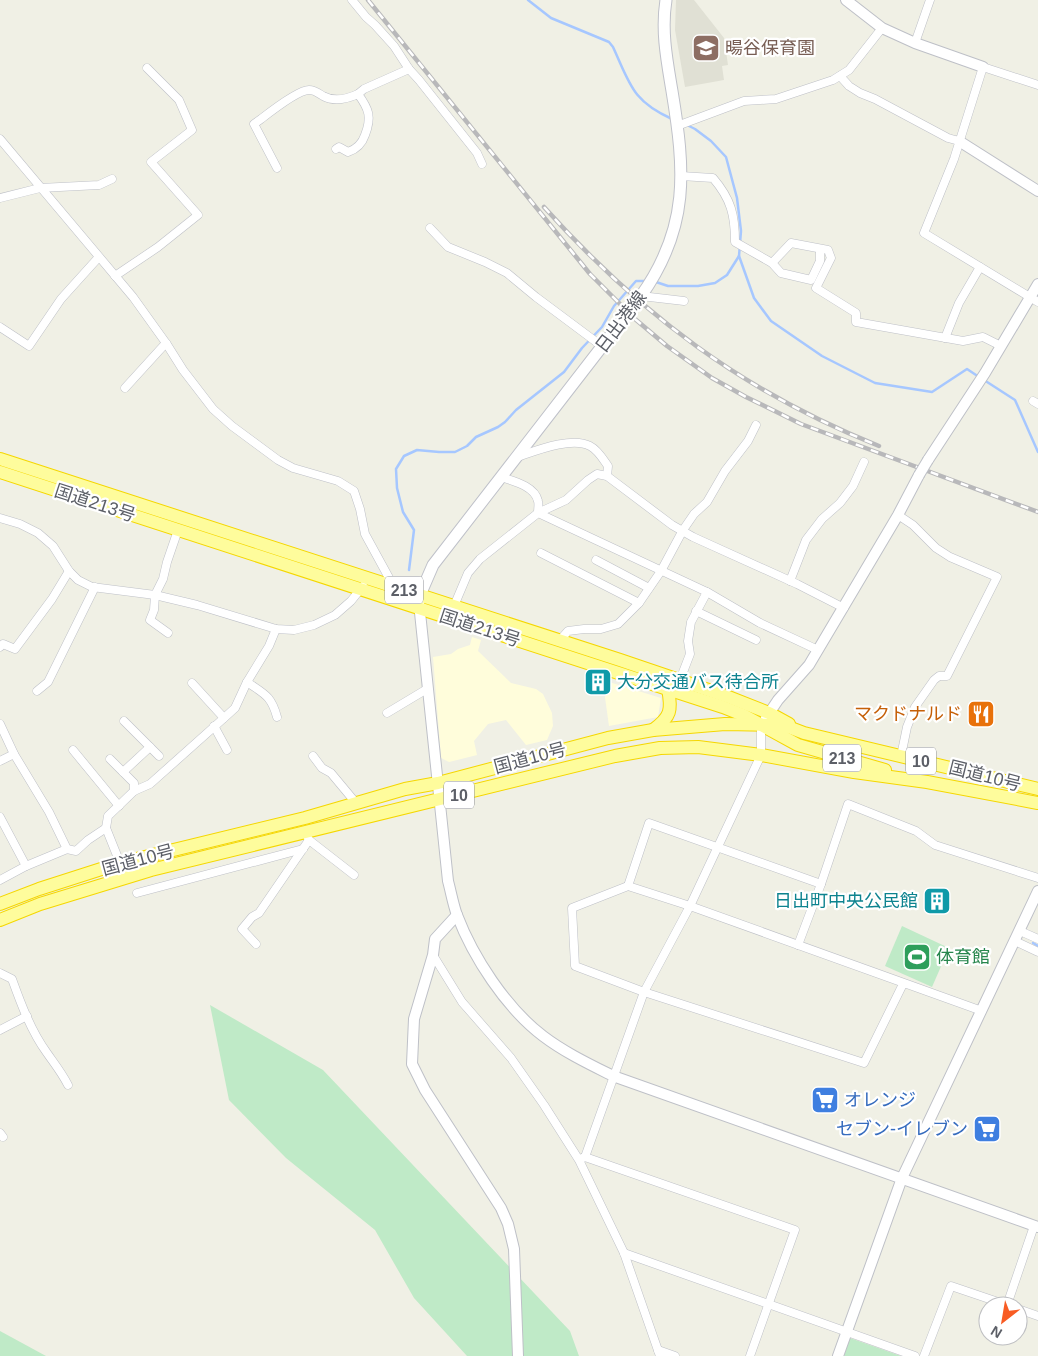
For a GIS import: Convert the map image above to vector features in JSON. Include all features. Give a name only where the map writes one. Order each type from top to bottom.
[{"type":"highway","name":"国道213号","points":[[0,459],[419,601],[736,712],[783,738],[812,750],[928,782]]},
{"type":"highway","name":"国道213号","points":[[0,472],[178,530],[364,583],[394,586],[419,601],[454,606],[726,696],[769,713],[804,733]]},
{"type":"highway","points":[[653,730],[664,722],[668,716],[670,708],[668,689]]},
{"type":"highway","name":"国道10号","points":[[0,904],[39,889],[120,863],[306,818],[405,789],[608,738],[653,730],[725,724],[783,725],[804,733],[1038,789]]},
{"type":"highway","name":"国道10号","points":[[0,920],[40,904],[90,888],[190,860],[307,836],[440,800],[616,756],[660,748],[698,747],[761,755],[928,782],[1038,803]]},
{"type":"main road","name":"日出港線","points":[[419,601],[433,565],[641,296],[669,246],[677,215],[682,176],[677,124],[665,49],[663,17],[666,0]]},
{"type":"street","points":[[352,0],[394,46],[409,69],[477,153],[482,164]]},
{"type":"street","points":[[846,0],[882,28],[915,43],[1038,85]]},
{"type":"street","points":[[915,43],[930,0]]},
{"type":"street","points":[[677,124],[744,101],[776,99],[833,80],[849,70],[882,28]]},
{"type":"street","points":[[983,67],[954,159],[924,233],[1034,300]]},
{"type":"street","points":[[115,276],[158,248],[198,215],[150,162],[192,130],[179,100],[147,68]]},
{"type":"street","points":[[277,168],[254,124],[306,90],[316,91],[326,97],[348,99],[358,94],[364,88],[409,69]]},
{"type":"street","points":[[840,76],[848,86],[860,93],[948,138],[959,141],[1038,191]]},
{"type":"street","points":[[336,149],[339,147],[348,152],[355,150],[363,141],[370,122],[365,104],[358,94]]},
{"type":"street","points":[[0,140],[133,297],[212,409],[278,460],[293,468],[338,481],[354,491],[365,534],[394,586]]},
{"type":"street","points":[[682,176],[713,178],[720,185],[732,209],[735,223],[735,242],[772,263],[781,273],[811,280],[820,261],[820,251]]},
{"type":"street","points":[[0,198],[40,188],[99,185],[112,179]]},
{"type":"street","points":[[430,228],[448,247],[485,262],[507,274],[603,347]]},
{"type":"street","points":[[772,263],[791,243],[828,250],[830,258],[816,288],[856,313],[856,322],[963,341],[983,337],[1001,346]]},
{"type":"street","points":[[0,327],[29,346],[61,299],[98,258]]},
{"type":"street","points":[[945,338],[960,303],[980,267]]},
{"type":"street","points":[[582,1158],[644,992],[690,906],[761,755],[761,725],[778,700],[809,665],[898,515],[928,460],[1001,346],[1034,300],[1038,284]]},
{"type":"street","points":[[641,296],[684,301]]},
{"type":"street","points":[[125,388],[166,343]]},
{"type":"street","points":[[560,640],[568,631],[601,629],[618,624],[639,602],[661,571],[683,530],[694,514],[707,502],[725,471],[748,442],[756,425]]},
{"type":"street","points":[[516,457],[552,446],[577,442],[589,445],[599,452],[608,466],[606,476]]},
{"type":"street","points":[[790,581],[806,540],[822,519],[840,503],[853,486],[864,462]]},
{"type":"street","points":[[454,606],[468,573],[480,559],[538,513],[566,500],[597,474],[606,476],[672,525],[693,537],[844,608]]},
{"type":"street","points":[[501,476],[534,492],[538,500],[538,513]]},
{"type":"street","points":[[538,513],[707,592],[760,623],[818,650]]},
{"type":"street","points":[[898,515],[913,525],[936,548],[950,557],[996,577],[947,676],[939,676],[934,680],[915,706],[907,727],[901,756]]},
{"type":"street","points":[[0,518],[20,524],[38,533],[53,546],[69,571],[78,580],[95,587],[155,595],[197,605],[276,629],[294,630],[328,619],[335,615],[364,583]]},
{"type":"street","points":[[168,633],[150,620],[154,610],[155,595],[163,579],[178,530]]},
{"type":"street","points":[[541,553],[639,602]]},
{"type":"street","points":[[596,560],[649,588]]},
{"type":"street","points":[[0,647],[3,644],[15,649],[69,571]]},
{"type":"street","points":[[37,691],[48,682],[95,587]]},
{"type":"street","points":[[680,680],[690,654],[688,640],[691,622],[707,592]]},
{"type":"street","points":[[419,601],[448,881],[457,915],[483,967],[514,1009],[542,1035],[573,1056],[612,1076],[1036,1227],[1012,1296]]},
{"type":"street","points":[[696,611],[756,640]]},
{"type":"street","points":[[120,863],[106,828],[108,816],[134,790],[150,784],[235,708],[247,682],[269,646],[276,629]]},
{"type":"street","points":[[247,682],[265,694],[273,703],[277,717]]},
{"type":"street","points":[[192,683],[224,718]]},
{"type":"street","points":[[387,713],[427,689]]},
{"type":"street","points":[[124,721],[159,756]]},
{"type":"street","points":[[0,724],[14,754],[49,812],[67,849]]},
{"type":"street","points":[[214,726],[227,750]]},
{"type":"street","points":[[123,772],[150,747]]},
{"type":"street","points":[[74,750],[119,806]]},
{"type":"street","points":[[0,761],[14,754]]},
{"type":"street","points":[[313,756],[322,768],[331,773],[356,803]]},
{"type":"street","points":[[110,759],[134,784],[134,790]]},
{"type":"street","points":[[798,946],[848,804],[916,831],[935,845],[1038,878]]},
{"type":"street","points":[[0,818],[26,866]]},
{"type":"street","points":[[628,886],[649,823],[821,884]]},
{"type":"street","points":[[0,880],[26,866],[67,849],[76,851],[106,828]]},
{"type":"street","points":[[256,944],[242,929],[252,917],[259,913],[303,849],[307,836],[354,875]]},
{"type":"street","points":[[137,893],[303,849]]},
{"type":"street","points":[[903,984],[864,1063],[644,992],[575,966],[572,908],[628,886],[690,906],[982,1011]]},
{"type":"street","points":[[838,1356],[902,1178],[1038,890]]},
{"type":"street","points":[[457,915],[435,939],[433,955],[414,1019],[412,1064],[425,1090],[501,1208],[508,1224],[514,1249],[518,1356]]},
{"type":"street","points":[[1020,931],[1038,939]]},
{"type":"street","points":[[1015,941],[1038,952]]},
{"type":"street","points":[[433,955],[462,1002],[511,1058],[582,1158],[624,1253],[659,1353],[676,1356]]},
{"type":"street","points":[[0,973],[12,979],[27,1016],[46,1052],[56,1064],[68,1085]]},
{"type":"street","points":[[0,1030],[27,1016]]},
{"type":"street","points":[[582,1158],[795,1230],[750,1356]]},
{"type":"street","points":[[624,1253],[914,1356]]},
{"type":"street","points":[[924,1356],[951,1286],[980,1296]]},
{"type":"shaded area","points":[[676,0],[694,0],[724,38],[728,65],[722,66],[724,80],[685,87],[675,30]]},
{"type":"shaded area","points":[[472,637],[481,640],[478,651],[511,683],[536,689],[543,694],[552,713],[553,726],[547,740],[526,745],[506,720],[488,724],[474,741],[477,755],[449,762],[441,758],[433,657],[451,654],[458,649],[470,645]]},
{"type":"shaded area","points":[[609,682],[661,698],[658,717],[609,726],[605,697]]},
{"type":"green space","name":"体育館","points":[[902,926],[949,948],[932,987],[885,966]]},
{"type":"green space","points":[[210,1005],[323,1070],[570,1331],[579,1356],[467,1356],[414,1298],[375,1230],[286,1158],[229,1100]]},
{"type":"green space","points":[[0,1331],[46,1356],[0,1356]]},
{"type":"green space","points":[[850,1338],[901,1356],[844,1356]]},
{"type":"waterway","points":[[528,0],[551,18],[609,42],[640,98],[672,119]]},
{"type":"waterway","points":[[653,281],[668,286],[698,286],[715,283],[727,275],[739,256],[741,231],[737,198],[726,157],[711,141],[687,125]]},
{"type":"waterway","points":[[739,256],[754,298],[771,321],[822,356],[875,383],[932,392],[967,369],[979,377]]},
{"type":"waterway","points":[[409,570],[414,530],[403,512],[397,488],[396,469],[404,456],[417,450],[455,452],[467,446],[476,437],[505,422],[516,410],[564,372],[582,348],[602,327],[614,306],[636,281],[645,281]]},
{"type":"waterway","points":[[984,380],[1015,400],[1038,452]]},
{"type":"waterway","points":[[1033,943],[1038,946]]},
{"type":"railway","points":[[368,0],[590,274],[635,319],[667,346],[712,378],[801,424],[1038,512]]},
{"type":"railway","points":[[544,207],[618,282],[697,347],[783,401],[830,425],[879,446]]},
{"type":"place","name":"暘谷保育園","points":[[706,48]]},
{"type":"place","name":"大分交通バス待合所","points":[[598,682]]},
{"type":"place","name":"マクドナルド","points":[[981,714]]},
{"type":"place","name":"日出町中央公民館","points":[[937,901]]},
{"type":"place","name":"体育館","points":[[917,957]]},
{"type":"place","name":"オレンジ","points":[[825,1100]]},
{"type":"place","name":"セブン-イレブン","points":[[987,1129]]}]
